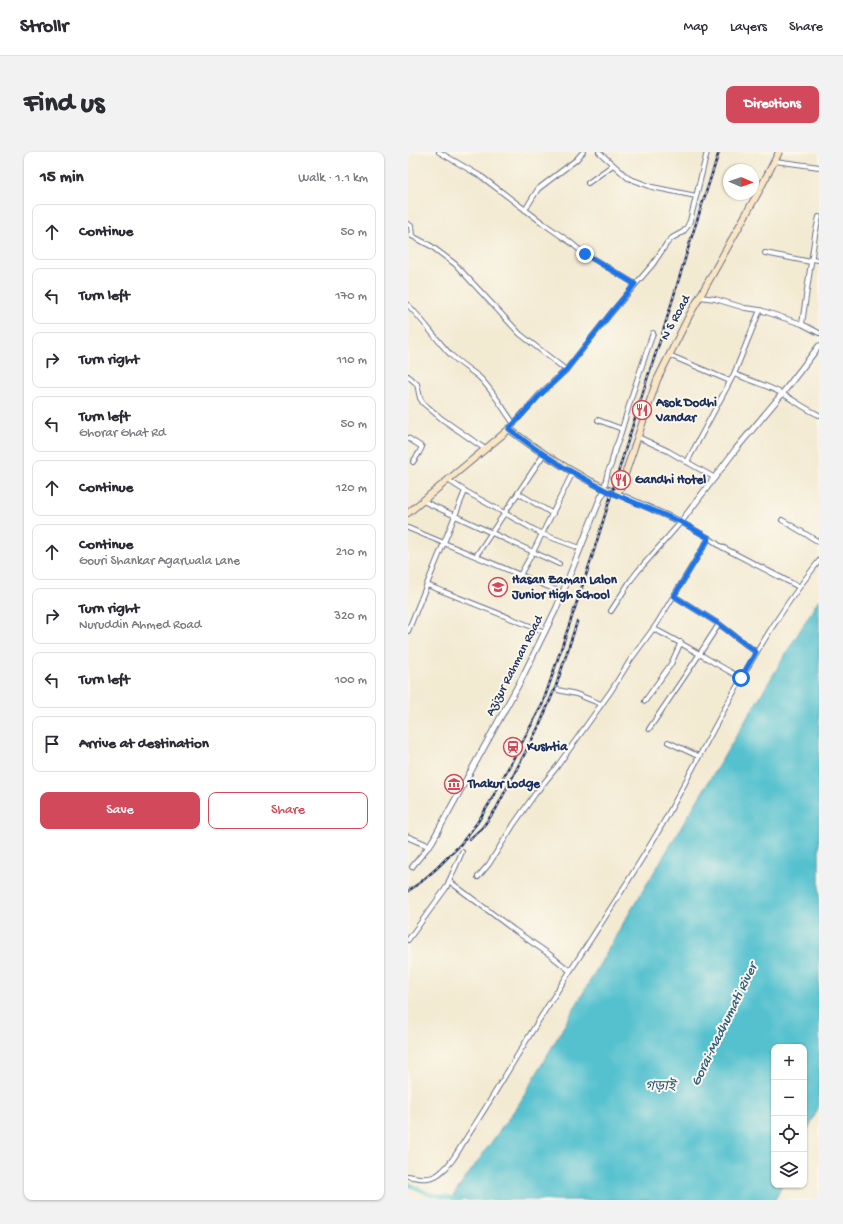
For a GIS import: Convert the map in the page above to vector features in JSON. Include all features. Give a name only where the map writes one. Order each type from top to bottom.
[{"type":"main road","name":"N S Road","points":[[616,493],[620,489],[657,380],[700,297],[779,152]]},
{"type":"main road","points":[[410,510],[423,501],[509,429],[544,454],[573,472],[605,489],[616,493]]},
{"type":"street","points":[[439,152],[482,177],[582,252],[635,284]]},
{"type":"street","points":[[525,210],[538,189],[576,160],[583,152]]},
{"type":"street","points":[[599,152],[628,178],[639,183],[696,196]]},
{"type":"street","points":[[509,429],[539,396],[566,370],[611,313],[653,264],[667,243],[672,238],[683,232],[687,227],[690,221],[707,152]]},
{"type":"street","points":[[775,161],[819,167]]},
{"type":"street","points":[[588,183],[612,165]]},
{"type":"street","points":[[802,324],[819,217]]},
{"type":"street","points":[[408,224],[411,226],[412,236],[431,246],[455,264],[520,334],[566,370]]},
{"type":"street","points":[[765,253],[819,260]]},
{"type":"street","points":[[700,297],[715,299],[745,308],[760,310],[802,324],[819,333]]},
{"type":"street","points":[[408,305],[422,319],[440,343],[458,363],[478,377],[487,386],[514,424]]},
{"type":"street","points":[[687,462],[734,374],[760,310]]},
{"type":"street","points":[[605,489],[608,471],[654,333]]},
{"type":"street","points":[[611,611],[638,571],[681,522],[736,449],[782,394],[819,346]]},
{"type":"street","points":[[669,355],[730,381]]},
{"type":"street","points":[[734,374],[782,394],[807,410],[819,415]]},
{"type":"street","points":[[408,376],[417,384],[420,398],[423,403],[442,419],[485,448]]},
{"type":"street","points":[[598,420],[622,428]]},
{"type":"street","points":[[638,437],[668,451],[715,478]]},
{"type":"street","points":[[408,438],[422,447],[414,462]]},
{"type":"street","points":[[476,556],[544,454]]},
{"type":"street","points":[[520,575],[553,514],[573,472]]},
{"type":"street","points":[[448,480],[542,534],[580,548]]},
{"type":"street","name":"Azizur Rahman Road","points":[[429,846],[521,680],[545,632],[563,593],[605,489]]},
{"type":"street","points":[[408,631],[465,491]]},
{"type":"street","points":[[518,493],[553,514]]},
{"type":"street","points":[[616,493],[681,522],[720,546],[799,587]]},
{"type":"street","points":[[423,501],[559,564]]},
{"type":"street","points":[[782,520],[819,542]]},
{"type":"street","points":[[408,528],[563,593]]},
{"type":"street","points":[[478,877],[489,864],[514,824],[556,768],[654,628],[709,538]]},
{"type":"street","points":[[408,1176],[425,1179],[434,1177],[448,1166],[478,1121],[570,971],[648,850],[756,652],[799,587],[819,561]]},
{"type":"street","points":[[427,585],[545,632]]},
{"type":"street","points":[[674,596],[719,624],[756,652]]},
{"type":"street","points":[[649,729],[700,655],[719,624]]},
{"type":"street","points":[[654,628],[681,642],[700,655],[741,678]]},
{"type":"street","points":[[645,701],[671,664],[681,642]]},
{"type":"street","points":[[558,690],[576,694],[601,704]]},
{"type":"street","points":[[668,742],[698,756]]},
{"type":"street","points":[[408,837],[429,846],[412,867]]},
{"type":"street","points":[[408,940],[446,888],[462,852]]},
{"type":"street","points":[[449,881],[570,971]]},
{"type":"water","name":"গড়াই","points":[[819,599],[819,1106],[807,1132],[807,1044],[771,1044],[771,1188],[781,1188],[775,1200],[450,1200],[521,1101],[624,922]]},
{"type":"waterway","points":[[408,1184],[429,1194],[460,1200]]},
{"type":"railway","points":[[408,891],[437,868],[460,845],[477,823],[489,804],[542,705],[591,560],[719,152]]},
{"type":"railway","points":[[470,839],[482,828],[496,809],[540,724],[556,686],[577,622]]},
{"type":"place","name":"Asok Dodhi Vandar","points":[[642,410]]},
{"type":"place","name":"Gandhi Hotel","points":[[621,480]]},
{"type":"place","name":"Hasan Zaman Lalon Junior High School","points":[[498,587]]},
{"type":"place","name":"Kushtia","points":[[513,747]]},
{"type":"place","name":"Thakur Lodge","points":[[454,784]]},
{"type":"route","points":[[585,254],[635,284],[566,370],[539,396],[509,429],[565,468],[603,487],[605,490],[616,493],[666,515],[709,538],[674,596],[719,624],[756,652],[741,678]]},
{"type":"water label","name":"Gorai-Madhumati River","points":[[725,1025]]}]
